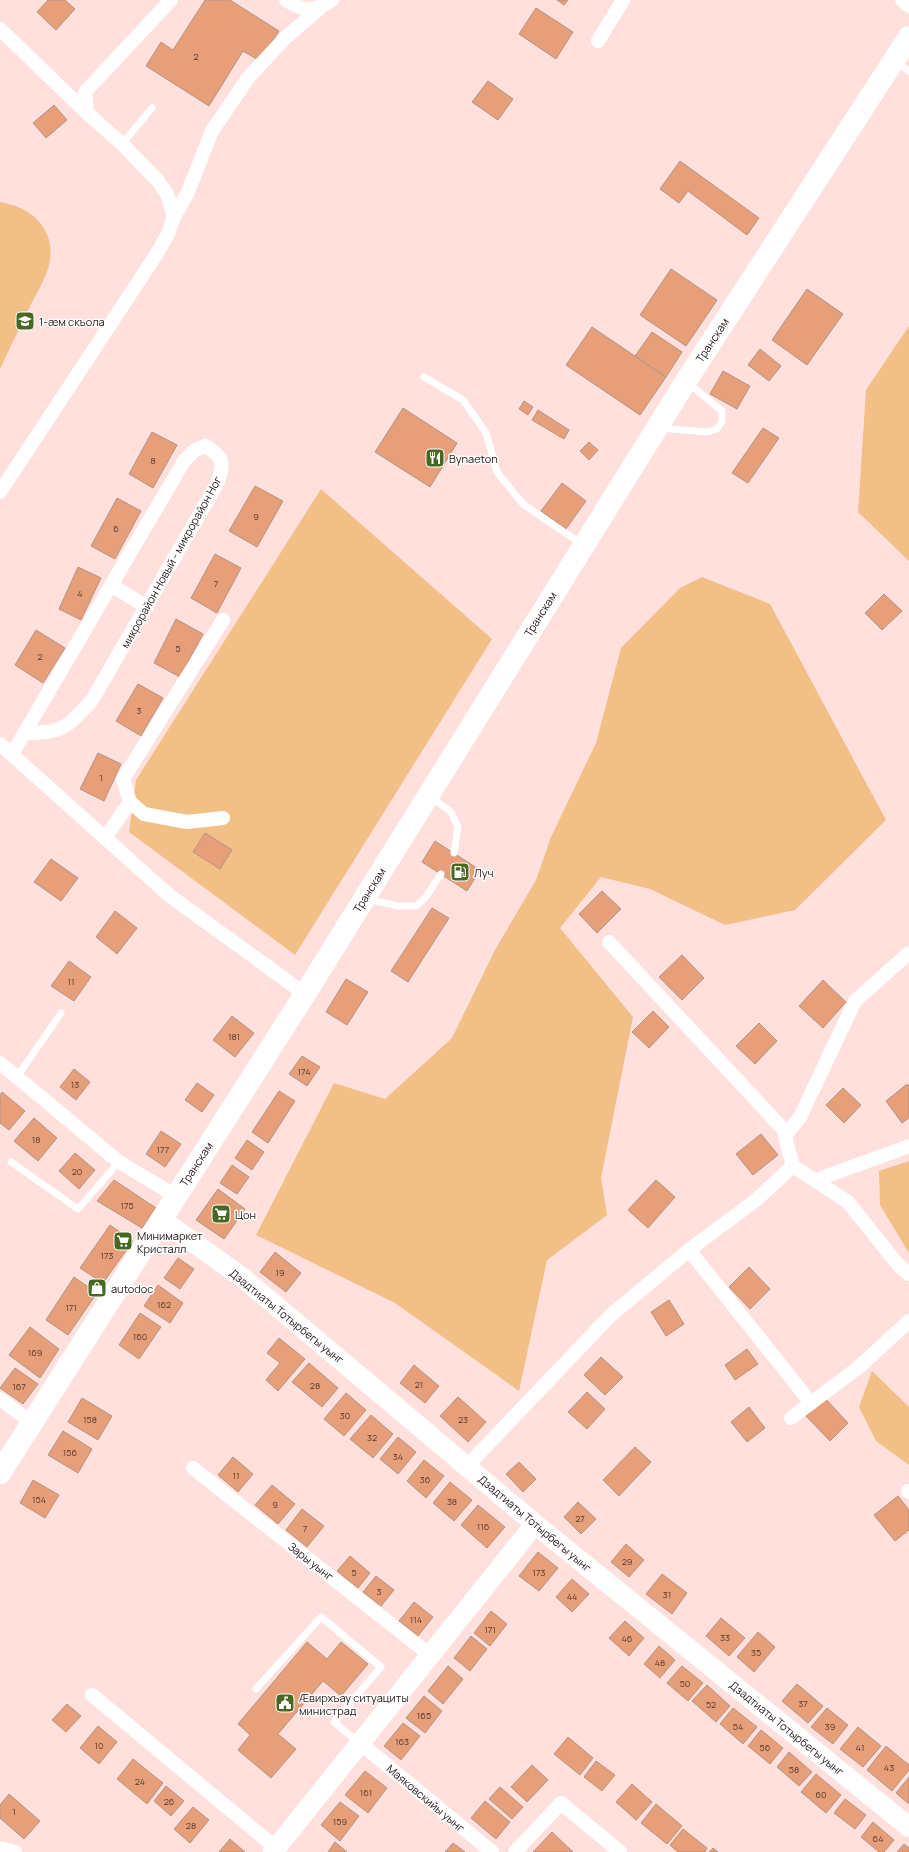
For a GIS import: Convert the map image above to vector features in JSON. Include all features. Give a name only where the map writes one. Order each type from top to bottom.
[{"type":"highway","name":"Транскам","points":[[0,1473],[31,1422],[162,1220],[305,994],[686,381],[901,66],[909,37]]},
{"type":"street","points":[[87,113],[85,92],[171,0]]},
{"type":"street","points":[[286,0],[298,8],[319,9]]},
{"type":"street","points":[[0,492],[156,255],[188,192],[212,131],[248,78],[285,38],[332,0]]},
{"type":"street","points":[[598,41],[623,0]]},
{"type":"street","points":[[902,0],[909,6]]},
{"type":"street","points":[[0,29],[87,113],[122,144],[167,194],[174,218]]},
{"type":"street","name":"микрорайон Новый - микрорайон Ног","points":[[205,446],[213,451],[222,460],[223,469],[217,484],[92,700],[64,728],[48,733],[24,734],[184,461],[195,450],[205,446]]},
{"type":"street","points":[[111,585],[147,607]]},
{"type":"street","points":[[223,620],[123,779],[130,802],[144,814],[187,822],[223,818]]},
{"type":"street","points":[[12,754],[24,734]]},
{"type":"street","points":[[0,744],[170,896],[305,994]]},
{"type":"street","points":[[105,838],[130,802]]},
{"type":"street","points":[[609,942],[783,1129],[793,1166],[848,1202],[899,1266],[909,1274]]},
{"type":"street","points":[[785,1136],[800,1116],[855,1001],[909,953]]},
{"type":"street","points":[[2,1069],[17,1077],[119,1162],[176,1196]]},
{"type":"street","points":[[816,1180],[909,1146]]},
{"type":"street","points":[[467,1466],[611,1315],[689,1250],[756,1200],[793,1166]]},
{"type":"street","name":"Дзадтиаты Тотырбегы уынг","points":[[162,1220],[243,1278],[535,1524],[909,1827]]},
{"type":"street","points":[[689,1250],[811,1403]]},
{"type":"street","points":[[791,1418],[859,1367],[909,1321]]},
{"type":"street","points":[[0,1399],[31,1422]]},
{"type":"street","name":"Зары уынг","points":[[193,1468],[430,1655]]},
{"type":"street","points":[[92,1695],[275,1850],[535,1524]]},
{"type":"street","name":"Маяковскийы уынг","points":[[360,1743],[492,1852]]},
{"type":"street","points":[[515,1852],[561,1803],[620,1852]]},
{"type":"street","points":[[0,1848],[15,1852]]},
{"type":"lane","points":[[122,144],[152,108]]},
{"type":"lane","points":[[424,377],[463,400],[486,433],[497,472],[523,504],[583,545]]},
{"type":"lane","points":[[656,428],[706,432],[717,429],[722,422],[722,411],[686,381]]},
{"type":"lane","points":[[428,794],[452,812],[458,827],[454,853]]},
{"type":"lane","points":[[364,898],[398,906],[416,906],[425,898],[441,874]]},
{"type":"lane","points":[[17,1077],[61,1013]]},
{"type":"lane","points":[[11,1162],[78,1209],[119,1162]]},
{"type":"lane","points":[[256,1689],[321,1617],[381,1667],[334,1722],[360,1743]]},
{"type":"shaded area","points":[[0,202],[13,205],[24,210],[42,225],[50,246],[50,258],[47,272],[0,369]]},
{"type":"shaded area","points":[[909,326],[909,561],[858,512],[866,390]]},
{"type":"shaded area","points":[[321,489],[492,639],[295,955],[129,832],[136,780]]},
{"type":"shaded area","points":[[702,577],[770,604],[886,820],[795,910],[725,925],[650,889],[601,877],[560,928],[633,1017],[601,1178],[607,1215],[547,1260],[519,1391],[395,1303],[256,1235],[334,1083],[385,1099],[452,1038],[495,950],[536,880],[551,837],[596,743],[621,648],[680,588]]},
{"type":"shaded area","points":[[909,1161],[909,1253],[880,1205],[879,1171]]},
{"type":"shaded area","points":[[872,1371],[909,1407],[909,1465],[876,1441],[859,1407]]},
{"type":"building","points":[[48,0],[65,0],[75,9],[56,30],[37,12]]},
{"type":"building","points":[[205,0],[230,0],[279,31],[260,61],[243,51],[209,106],[146,66],[161,42],[173,50]]},
{"type":"building","points":[[557,0],[568,0],[564,5]]},
{"type":"building","points":[[536,8],[573,32],[556,59],[519,34]]},
{"type":"building","points":[[488,81],[513,99],[498,120],[472,102]]},
{"type":"building","points":[[54,105],[67,120],[46,138],[33,123]]},
{"type":"building","points":[[680,161],[759,218],[747,235],[688,191],[679,203],[660,189]]},
{"type":"building","points":[[671,269],[717,300],[686,346],[640,315]]},
{"type":"building","points":[[807,289],[843,314],[807,365],[772,340]]},
{"type":"building","points":[[592,327],[666,377],[640,415],[566,365]]},
{"type":"building","points":[[652,332],[682,352],[666,377],[635,356]]},
{"type":"building","points":[[760,349],[781,366],[769,381],[748,365]]},
{"type":"building","points":[[723,371],[750,386],[737,409],[710,394]]},
{"type":"building","points":[[524,401],[533,407],[528,415],[519,409]]},
{"type":"building","points":[[403,408],[457,443],[430,487],[375,452]]},
{"type":"building","points":[[538,410],[569,430],[564,439],[532,420]]},
{"type":"building","points":[[763,428],[779,438],[748,483],[732,473]]},
{"type":"building","points":[[152,432],[177,445],[153,488],[129,474]]},
{"type":"building","points":[[589,442],[598,450],[589,460],[580,451]]},
{"type":"building","points":[[562,483],[586,501],[566,529],[541,511]]},
{"type":"building","points":[[255,486],[283,501],[257,547],[229,531]]},
{"type":"building","points":[[117,498],[141,511],[115,559],[91,546]]},
{"type":"building","points":[[215,554],[241,568],[217,613],[191,598]]},
{"type":"building","points":[[78,567],[101,578],[81,620],[59,609]]},
{"type":"building","points":[[884,594],[902,611],[882,630],[865,613]]},
{"type":"building","points":[[176,619],[203,634],[180,677],[154,663]]},
{"type":"building","points":[[36,630],[65,648],[43,683],[15,665]]},
{"type":"building","points":[[138,684],[163,698],[141,736],[116,721]]},
{"type":"building","points":[[98,753],[121,764],[104,801],[80,789]]},
{"type":"building","points":[[205,833],[232,850],[220,869],[193,852]]},
{"type":"building","points":[[435,841],[480,870],[467,891],[422,862]]},
{"type":"building","points":[[51,859],[78,878],[61,901],[34,882]]},
{"type":"building","points":[[602,891],[621,909],[597,933],[579,914]]},
{"type":"building","points":[[432,908],[449,918],[408,982],[391,971]]},
{"type":"building","points":[[115,911],[137,928],[117,954],[96,937]]},
{"type":"building","points":[[682,955],[704,978],[682,1000],[659,977]]},
{"type":"building","points":[[69,961],[91,977],[74,1001],[51,986]]},
{"type":"building","points":[[346,979],[368,992],[347,1025],[326,1012]]},
{"type":"building","points":[[823,980],[846,1002],[823,1028],[799,1006]]},
{"type":"building","points":[[653,1011],[669,1027],[649,1048],[632,1032]]},
{"type":"building","points":[[232,1016],[254,1033],[235,1057],[213,1040]]},
{"type":"building","points":[[759,1023],[777,1041],[755,1064],[736,1046]]},
{"type":"building","points":[[302,1056],[320,1067],[307,1086],[289,1074]]},
{"type":"building","points":[[74,1069],[90,1082],[76,1100],[60,1087]]},
{"type":"building","points":[[197,1083],[214,1095],[202,1112],[185,1100]]},
{"type":"building","points":[[907,1084],[909,1086],[909,1118],[902,1123],[886,1101]]},
{"type":"building","points":[[843,1088],[861,1105],[844,1123],[826,1105]]},
{"type":"building","points":[[279,1091],[295,1101],[268,1143],[252,1132]]},
{"type":"building","points":[[2,1092],[25,1111],[9,1130],[0,1123],[0,1095]]},
{"type":"building","points":[[34,1118],[57,1138],[38,1161],[14,1141]]},
{"type":"building","points":[[161,1131],[181,1144],[165,1167],[146,1154]]},
{"type":"building","points":[[761,1134],[778,1155],[753,1175],[736,1154]]},
{"type":"building","points":[[247,1140],[264,1152],[252,1170],[235,1158]]},
{"type":"building","points":[[75,1153],[95,1170],[79,1189],[59,1171]]},
{"type":"building","points":[[232,1165],[249,1177],[237,1194],[220,1183]]},
{"type":"building","points":[[114,1180],[156,1208],[142,1228],[97,1201]]},
{"type":"building","points":[[656,1180],[675,1197],[648,1228],[628,1210]]},
{"type":"building","name":"Цон","points":[[218,1189],[245,1209],[224,1239],[196,1220]]},
{"type":"building","points":[[110,1225],[133,1241],[103,1283],[80,1268]]},
{"type":"building","points":[[275,1252],[301,1273],[286,1292],[260,1272]]},
{"type":"building","points":[[178,1258],[194,1269],[180,1289],[164,1278]]},
{"type":"building","points":[[749,1267],[770,1289],[750,1309],[729,1287]]},
{"type":"building","points":[[74,1277],[97,1293],[68,1335],[46,1320]]},
{"type":"building","points":[[158,1285],[183,1303],[170,1323],[144,1306]]},
{"type":"building","points":[[669,1300],[684,1324],[666,1336],[651,1312]]},
{"type":"building","points":[[140,1313],[161,1327],[139,1359],[119,1345]]},
{"type":"building","points":[[30,1327],[59,1349],[40,1378],[9,1355]]},
{"type":"building","points":[[279,1338],[305,1359],[278,1391],[266,1380],[280,1363],[267,1353]]},
{"type":"building","points":[[747,1349],[758,1364],[735,1380],[725,1365]]},
{"type":"building","points":[[601,1357],[623,1377],[605,1395],[584,1375]]},
{"type":"building","points":[[309,1363],[338,1388],[322,1407],[292,1382]]},
{"type":"building","points":[[414,1365],[439,1386],[425,1403],[400,1383]]},
{"type":"building","points":[[15,1368],[38,1384],[23,1404],[0,1388]]},
{"type":"building","points":[[587,1392],[605,1409],[587,1429],[568,1412]]},
{"type":"building","points":[[346,1393],[366,1410],[344,1436],[324,1419]]},
{"type":"building","points":[[823,1396],[848,1423],[830,1441],[804,1414]]},
{"type":"building","points":[[458,1397],[486,1422],[468,1442],[440,1416]]},
{"type":"building","points":[[82,1398],[112,1416],[98,1440],[68,1422]]},
{"type":"building","points":[[749,1407],[765,1428],[747,1442],[731,1422]]},
{"type":"building","points":[[371,1415],[393,1434],[373,1458],[350,1439]]},
{"type":"building","points":[[63,1431],[92,1449],[78,1473],[48,1455]]},
{"type":"building","points":[[398,1437],[416,1452],[398,1474],[380,1459]]},
{"type":"building","points":[[635,1447],[651,1462],[619,1496],[603,1480]]},
{"type":"building","points":[[233,1457],[253,1474],[238,1492],[218,1475]]},
{"type":"building","points":[[424,1460],[444,1476],[426,1498],[407,1481]]},
{"type":"building","points":[[519,1462],[536,1479],[523,1492],[506,1474]]},
{"type":"building","points":[[33,1480],[59,1495],[45,1518],[20,1503]]},
{"type":"building","points":[[450,1482],[472,1500],[454,1521],[433,1503]]},
{"type":"building","points":[[272,1485],[295,1504],[278,1524],[255,1505]]},
{"type":"building","points":[[898,1496],[909,1510],[909,1530],[895,1541],[874,1515]]},
{"type":"building","points":[[578,1502],[596,1519],[581,1534],[564,1517]]},
{"type":"building","points":[[478,1505],[505,1527],[487,1548],[461,1525]]},
{"type":"building","points":[[302,1509],[324,1526],[307,1547],[286,1530]]},
{"type":"building","points":[[626,1544],[644,1560],[629,1577],[611,1562]]},
{"type":"building","points":[[538,1552],[558,1568],[539,1591],[519,1576]]},
{"type":"building","points":[[350,1556],[370,1573],[358,1588],[337,1571]]},
{"type":"building","points":[[662,1574],[687,1593],[672,1614],[646,1594]]},
{"type":"building","points":[[376,1576],[394,1590],[381,1606],[363,1592]]},
{"type":"building","points":[[572,1579],[589,1594],[572,1612],[556,1597]]},
{"type":"building","points":[[414,1602],[433,1617],[418,1636],[399,1621]]},
{"type":"building","points":[[491,1611],[507,1624],[490,1646],[474,1633]]},
{"type":"building","points":[[721,1618],[745,1638],[729,1656],[706,1636]]},
{"type":"building","points":[[625,1621],[644,1638],[629,1656],[609,1638]]},
{"type":"building","points":[[758,1632],[775,1647],[754,1672],[737,1657]]},
{"type":"building","points":[[471,1636],[487,1649],[470,1671],[454,1658]]},
{"type":"building","points":[[307,1642],[327,1659],[341,1642],[368,1664],[341,1696],[323,1681],[278,1734],[296,1749],[271,1778],[238,1750],[250,1735],[238,1724]]},
{"type":"building","points":[[659,1646],[675,1660],[660,1678],[644,1664]]},
{"type":"building","points":[[448,1666],[463,1679],[443,1704],[428,1691]]},
{"type":"building","points":[[682,1666],[703,1683],[688,1701],[667,1683]]},
{"type":"building","points":[[797,1684],[823,1706],[808,1723],[782,1701]]},
{"type":"building","points":[[707,1685],[730,1706],[716,1722],[692,1701]]},
{"type":"building","points":[[424,1696],[442,1711],[425,1733],[406,1718]]},
{"type":"building","points":[[67,1704],[81,1716],[66,1732],[52,1720]]},
{"type":"building","points":[[733,1708],[757,1727],[743,1744],[720,1724]]},
{"type":"building","points":[[827,1708],[848,1725],[833,1744],[811,1727]]},
{"type":"building","points":[[403,1723],[420,1736],[401,1760],[384,1746]]},
{"type":"building","points":[[98,1726],[117,1742],[99,1764],[80,1748]]},
{"type":"building","points":[[858,1727],[881,1746],[863,1767],[840,1749]]},
{"type":"building","points":[[761,1730],[783,1748],[770,1764],[748,1746]]},
{"type":"building","points":[[568,1737],[593,1758],[580,1775],[554,1754]]},
{"type":"building","points":[[886,1746],[909,1765],[909,1770],[892,1791],[867,1770]]},
{"type":"building","points":[[789,1752],[812,1772],[799,1786],[777,1767]]},
{"type":"building","points":[[133,1759],[163,1783],[147,1804],[117,1779]]},
{"type":"building","points":[[596,1761],[615,1775],[602,1791],[584,1777]]},
{"type":"building","points":[[532,1765],[548,1780],[527,1802],[511,1787]]},
{"type":"building","points":[[365,1771],[387,1788],[368,1813],[345,1795]]},
{"type":"building","points":[[816,1774],[841,1795],[826,1813],[801,1792]]},
{"type":"building","points":[[909,1777],[909,1804],[896,1793]]},
{"type":"building","points":[[632,1784],[652,1802],[636,1820],[616,1802]]},
{"type":"building","points":[[166,1786],[184,1801],[171,1816],[154,1801]]},
{"type":"building","points":[[500,1787],[523,1807],[512,1819],[489,1799]]},
{"type":"building","points":[[9,1794],[40,1821],[24,1839],[0,1818],[0,1805]]},
{"type":"building","points":[[845,1799],[866,1815],[855,1829],[834,1813]]},
{"type":"building","points":[[485,1801],[510,1822],[496,1839],[471,1818]]},
{"type":"building","points":[[340,1802],[359,1816],[340,1841],[321,1825]]},
{"type":"building","points":[[656,1804],[682,1826],[667,1844],[641,1823]]},
{"type":"building","points":[[193,1807],[209,1820],[190,1843],[174,1829]]},
{"type":"building","points":[[873,1822],[894,1840],[884,1852],[879,1852],[861,1837]]},
{"type":"building","points":[[683,1829],[707,1848],[705,1852],[678,1852],[670,1845]]},
{"type":"building","points":[[552,1832],[573,1852],[533,1852]]},
{"type":"building","points":[[230,1839],[245,1852],[219,1852]]},
{"type":"building","points":[[335,1842],[347,1852],[328,1852]]},
{"type":"building","points":[[453,1843],[465,1852],[445,1852]]},
{"type":"building","points":[[904,1844],[909,1848],[909,1852],[897,1852]]},
{"type":"building","points":[[713,1848],[718,1852],[709,1852]]},
{"type":"place","name":"1-æм скъола","points":[[25,321]]},
{"type":"place","name":"Bynaeton","points":[[435,458]]},
{"type":"place","name":"Луч","points":[[460,872]]},
{"type":"place","name":"Цон","points":[[221,1214]]},
{"type":"place","name":"Минимаркет Кристалл","points":[[123,1241]]},
{"type":"place","name":"autodoc","points":[[97,1288]]},
{"type":"place","name":"Æвирхъау ситуациты министрад","points":[[285,1703]]}]
